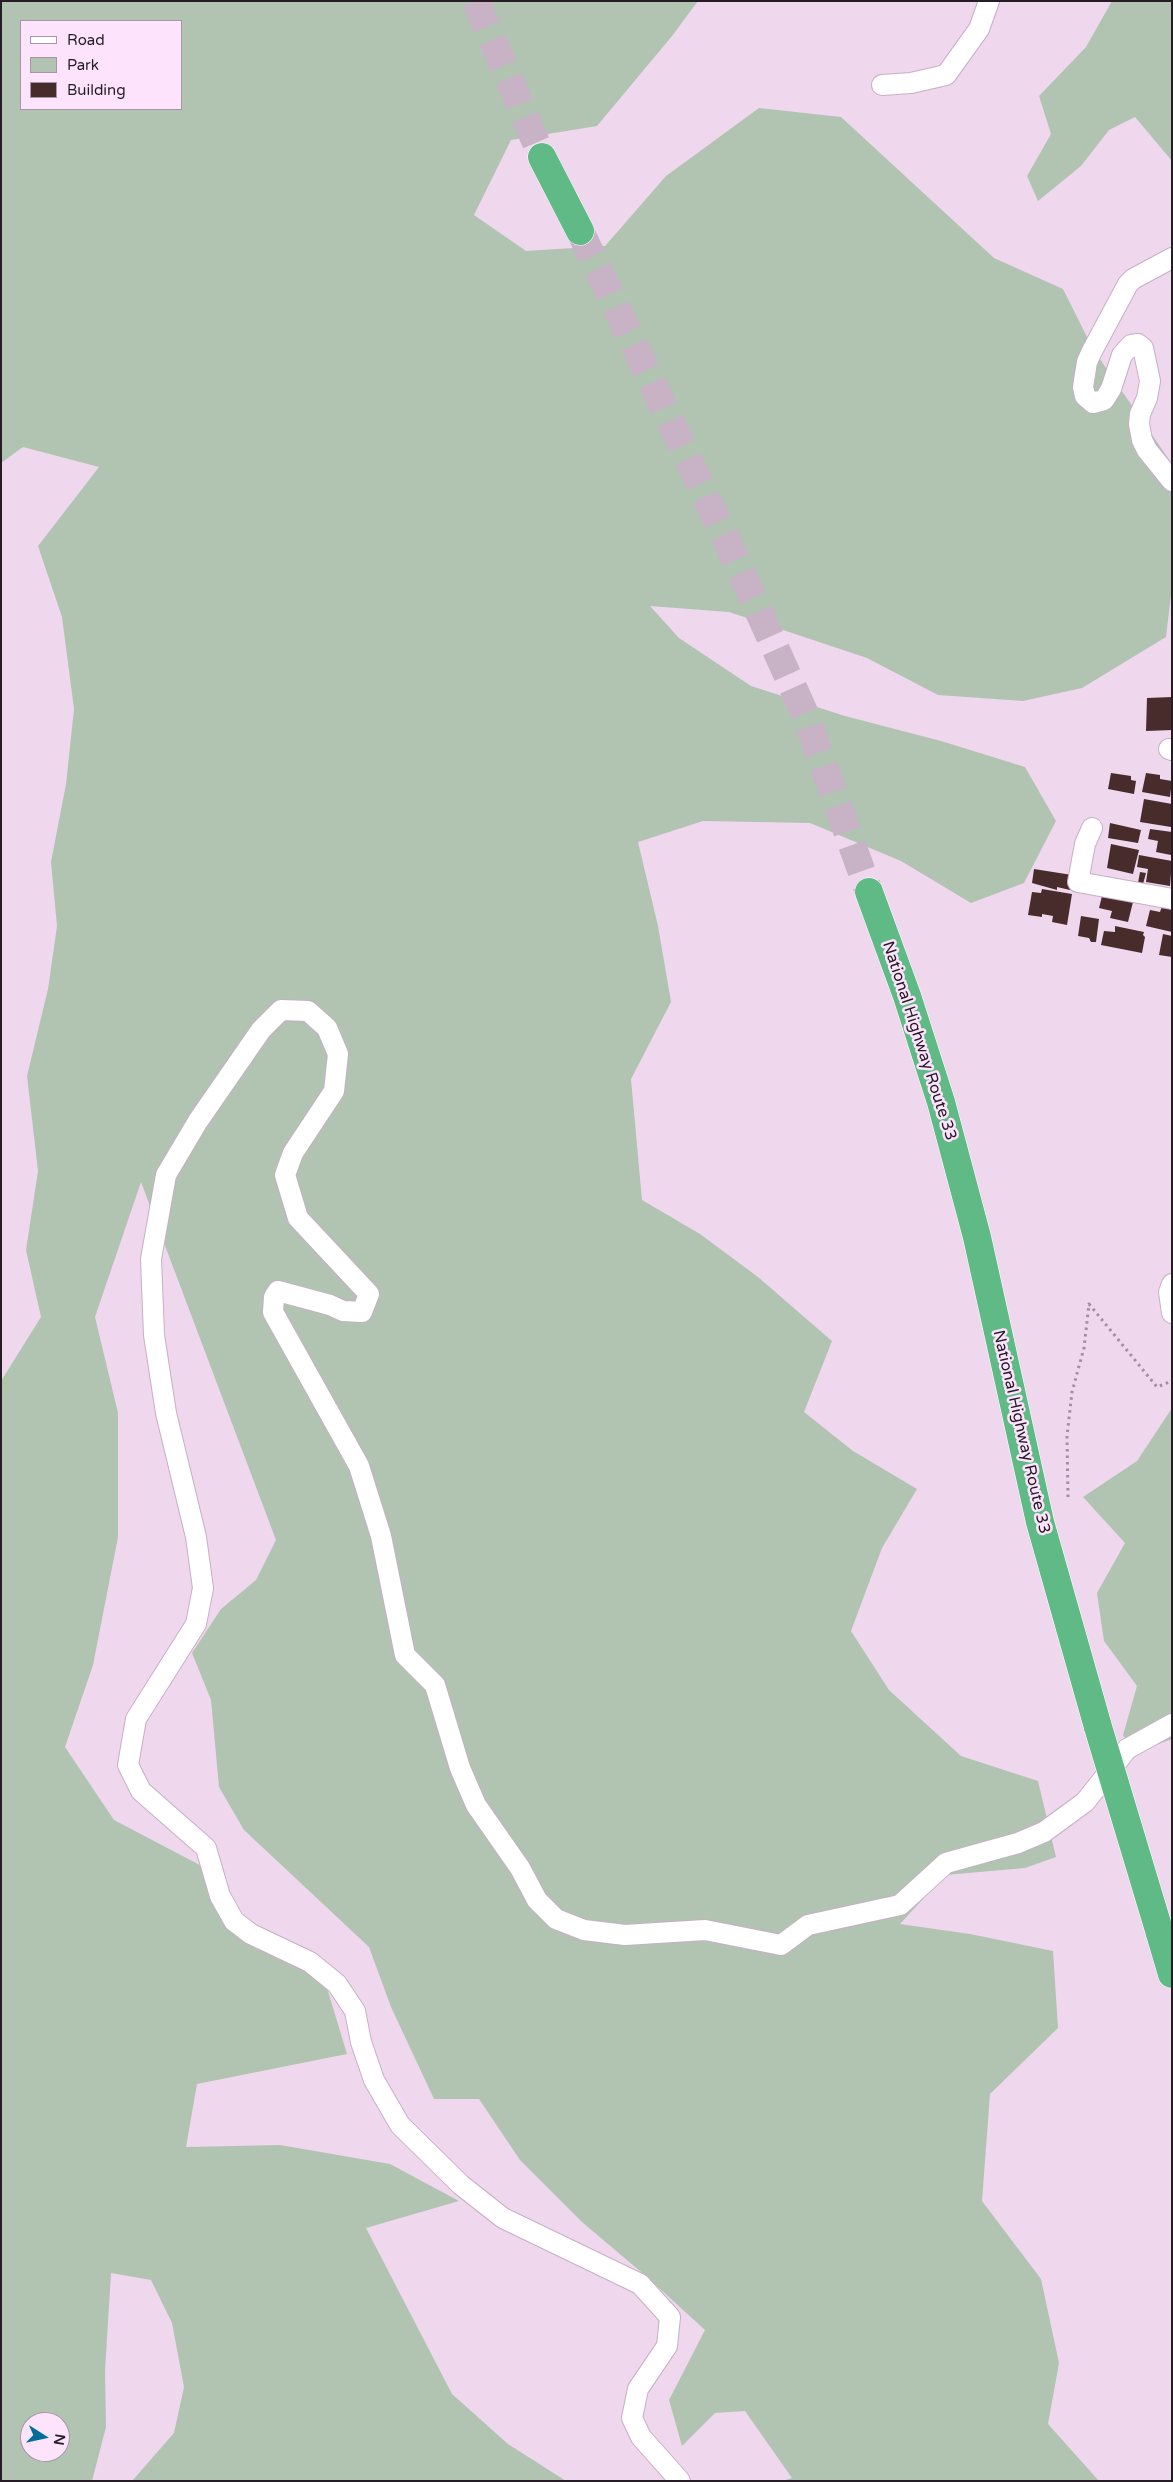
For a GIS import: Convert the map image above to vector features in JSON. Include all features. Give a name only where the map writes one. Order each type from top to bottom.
[{"type":"highway","points":[[542,157],[580,231]]},
{"type":"highway","name":"National Highway Route 33","points":[[869,892],[908,996],[943,1111],[977,1237],[1040,1522],[1098,1727],[1172,1974]]},
{"type":"street","points":[[882,85],[911,83],[946,75],[979,29],[989,1]]},
{"type":"street","points":[[1172,258],[1133,279],[1128,284],[1087,362],[1083,387],[1085,396],[1094,402],[1104,400],[1111,389],[1122,355],[1131,346],[1138,344],[1143,348],[1150,381],[1147,398],[1140,414],[1139,424],[1142,440],[1147,450],[1172,481]]},
{"type":"street","points":[[1092,828],[1086,844],[1078,882],[1172,899]]},
{"type":"street","points":[[680,2481],[641,2437],[632,2418],[638,2389],[666,2346],[670,2317],[640,2284],[503,2218],[461,2185],[400,2125],[374,2080],[361,2042],[355,2011],[338,1984],[310,1962],[251,1934],[234,1921],[220,1896],[206,1848],[141,1791],[128,1765],[136,1719],[196,1624],[203,1588],[196,1537],[166,1413],[154,1335],[152,1259],[166,1175],[198,1120],[261,1030],[281,1010],[308,1011],[327,1028],[338,1054],[334,1091],[293,1153],[285,1176],[298,1218],[369,1294],[362,1312],[344,1311],[330,1305],[278,1291],[274,1297],[273,1312],[359,1466],[381,1536],[405,1655],[435,1686],[460,1768],[476,1805],[520,1868],[537,1900],[556,1919],[584,1930],[625,1935],[705,1930],[781,1945],[808,1925],[900,1905],[946,1862],[1018,1843],[1044,1832],[1084,1802],[1127,1749],[1172,1724]]},
{"type":"street","points":[[1172,1284],[1169,1292],[1172,1313]]},
{"type":"path","points":[[1068,1497],[1067,1436],[1072,1392],[1084,1348],[1089,1304],[1157,1387],[1172,1381]]},
{"type":"green space","points":[[1,1],[698,1],[672,36],[597,126],[511,140],[474,215],[526,251],[605,246],[666,176],[759,108],[841,117],[994,258],[1063,289],[1093,349],[1172,464],[1172,587],[1166,637],[1082,688],[1023,701],[938,695],[867,658],[729,612],[650,606],[679,638],[751,686],[845,716],[941,741],[1025,767],[1056,821],[1024,883],[971,903],[901,861],[810,823],[703,821],[638,842],[658,926],[671,1002],[631,1079],[642,1200],[700,1234],[758,1277],[832,1341],[804,1412],[853,1451],[917,1489],[882,1548],[851,1631],[889,1690],[961,1756],[1038,1781],[1056,1857],[1025,1868],[945,1875],[900,1924],[970,1934],[1053,1951],[1058,2028],[990,2094],[982,2201],[1041,2279],[1059,2363],[1048,2424],[1099,2481],[782,2481],[792,2478],[745,2411],[715,2413],[682,2446],[669,2400],[705,2330],[647,2277],[582,2222],[520,2160],[479,2099],[434,2099],[391,2007],[369,1947],[244,1830],[219,1787],[211,1700],[192,1653],[221,1609],[256,1580],[276,1540],[141,1182],[95,1317],[118,1413],[118,1537],[93,1665],[65,1747],[114,1820],[215,1873],[233,1912],[327,1988],[347,2054],[197,2084],[186,2147],[280,2145],[390,2164],[459,2201],[366,2228],[452,2394],[508,2444],[566,2481],[132,2481],[174,2433],[184,2387],[172,2323],[151,2280],[111,2273],[105,2371],[106,2427],[92,2481],[1,2481],[1,1381],[41,1317],[26,1250],[38,1171],[27,1076],[48,989],[57,926],[51,862],[66,784],[74,709],[62,617],[38,546],[99,467],[23,447],[1,463]]},
{"type":"green space","points":[[1112,1],[1172,1],[1172,161],[1135,117],[1109,130],[1081,166],[1038,201],[1027,176],[1051,134],[1039,96],[1086,47]]},
{"type":"green space","points":[[1172,1408],[1172,1739],[1134,1753],[1123,1735],[1137,1686],[1104,1641],[1097,1593],[1125,1543],[1083,1497],[1137,1461]]},
{"type":"building","points":[[1172,697],[1172,730],[1146,731],[1147,698]]},
{"type":"building","points":[[1111,773],[1131,776],[1131,780],[1136,781],[1134,794],[1108,789]]},
{"type":"building","points":[[1146,773],[1160,775],[1160,779],[1172,781],[1170,797],[1142,792]]},
{"type":"building","points":[[1144,799],[1172,804],[1171,827],[1140,822]]},
{"type":"building","points":[[1110,823],[1141,830],[1138,843],[1108,838]]},
{"type":"building","points":[[1150,829],[1172,832],[1171,855],[1156,852],[1158,841],[1148,839]]},
{"type":"building","points":[[1111,844],[1139,850],[1133,874],[1107,868]]},
{"type":"building","points":[[1139,855],[1172,861],[1170,886],[1146,882],[1148,869],[1137,867]]},
{"type":"building","points":[[1034,869],[1072,875],[1070,890],[1057,887],[1057,890],[1032,883]]},
{"type":"building","points":[[1140,872],[1146,873],[1143,884],[1138,883]]},
{"type":"building","points":[[1042,889],[1072,894],[1067,925],[1052,922],[1053,916],[1042,914],[1042,917],[1028,915],[1032,892],[1041,893]]},
{"type":"building","points":[[1102,896],[1133,902],[1128,922],[1110,918],[1112,911],[1099,908]]},
{"type":"building","points":[[1162,906],[1172,908],[1172,932],[1146,926],[1150,910],[1160,912]]},
{"type":"building","points":[[1081,916],[1099,919],[1096,942],[1091,942],[1089,938],[1078,936]]},
{"type":"building","points":[[1115,926],[1144,932],[1142,953],[1101,945],[1104,931],[1115,932]]},
{"type":"building","points":[[1163,934],[1172,936],[1172,957],[1159,955]]},
{"type":"tunnel","points":[[476,1],[542,157]]},
{"type":"tunnel","points":[[580,231],[726,539],[805,714],[869,892]]}]
